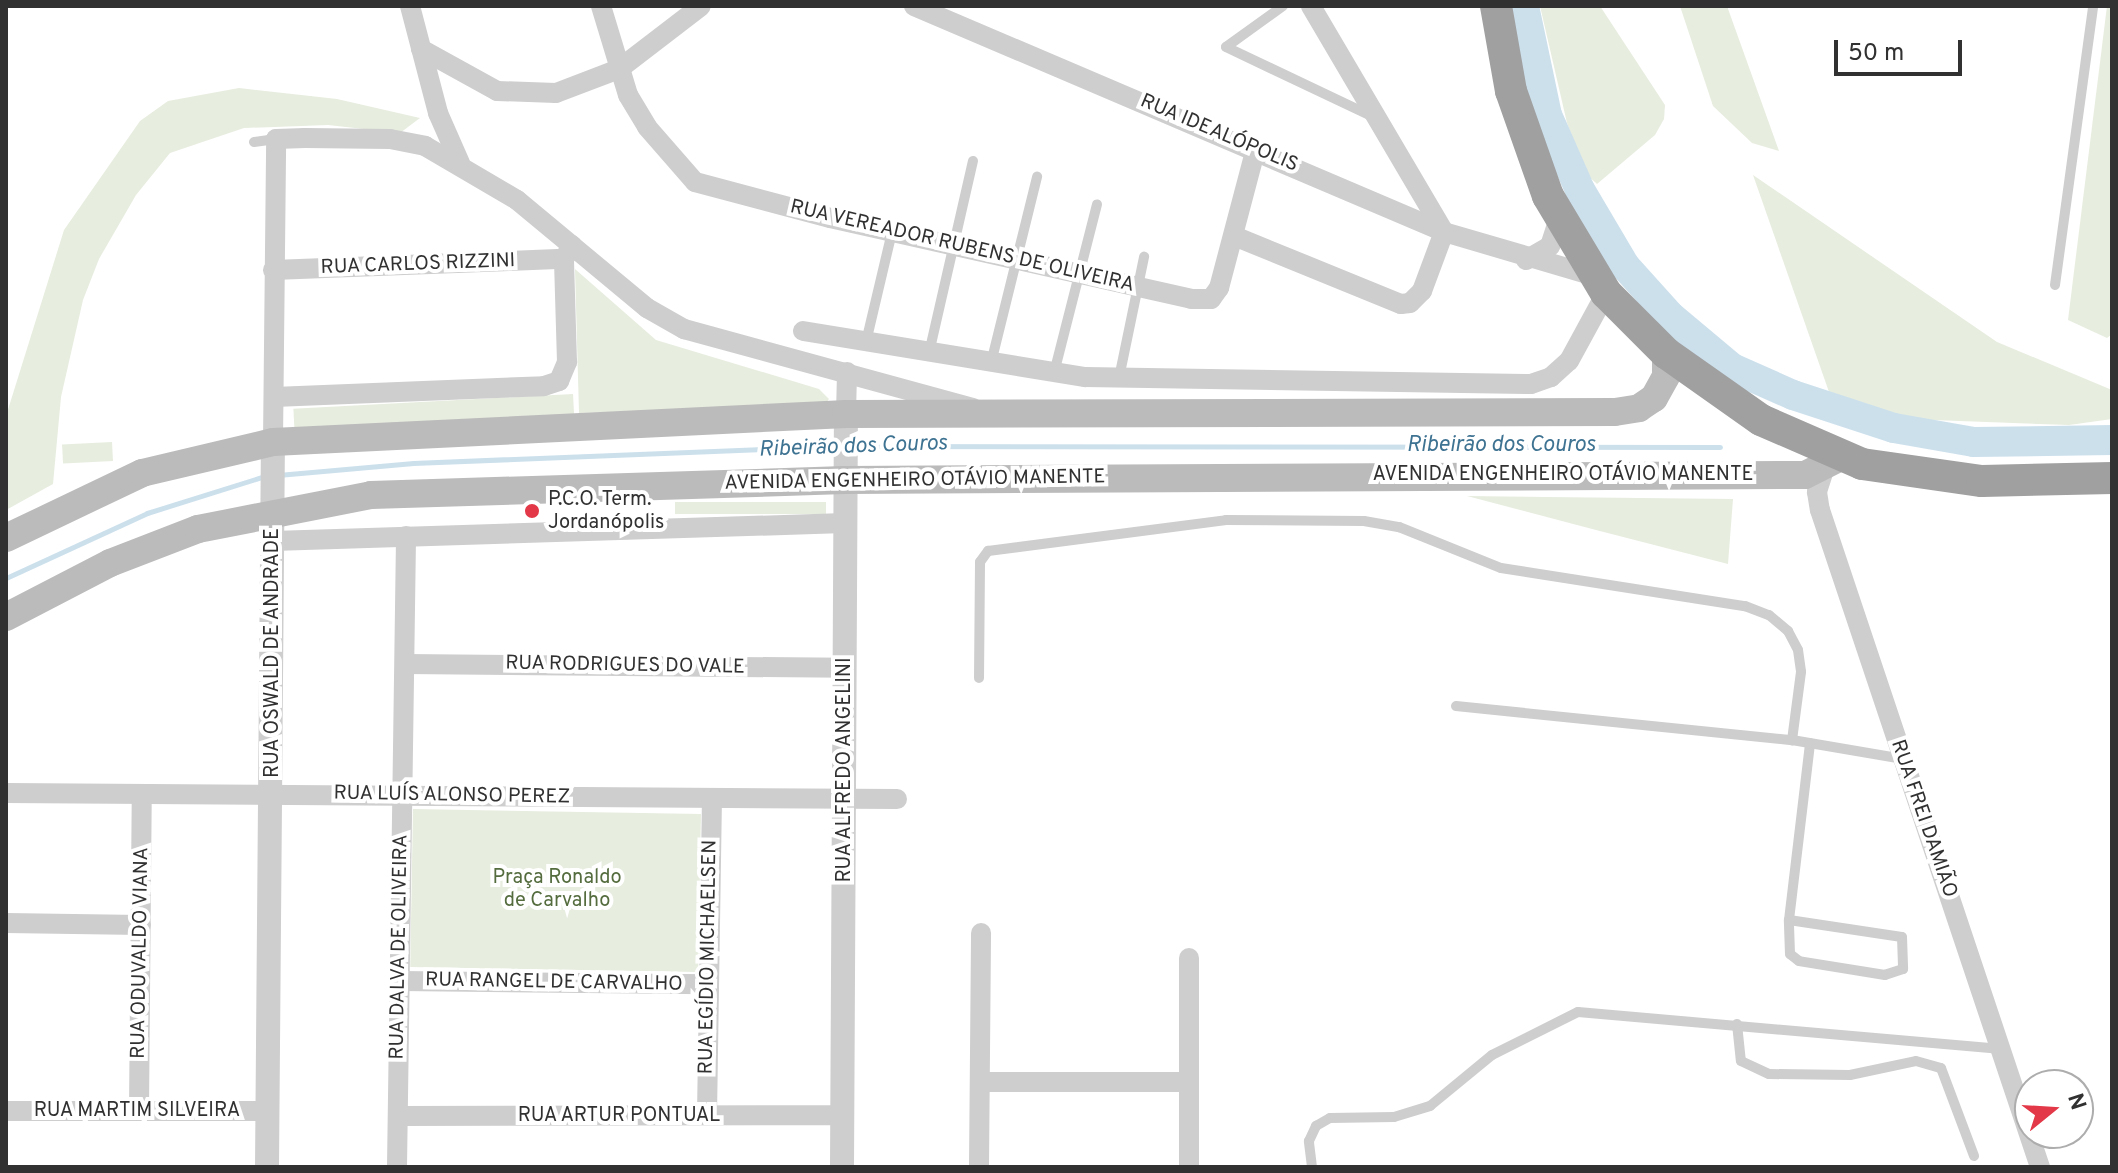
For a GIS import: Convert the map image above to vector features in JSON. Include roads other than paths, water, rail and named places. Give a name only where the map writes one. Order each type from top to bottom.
[{"type":"highway","points":[[1496,6],[1526,145],[1560,216],[1600,284],[1666,353],[1761,420],[1833,463],[1982,481],[2112,478]]},
{"type":"main road","points":[[6,538],[142,473],[273,451],[981,411],[1615,412],[1639,408],[1654,398],[1666,376],[1666,353]]},
{"type":"main road","name":"AVENIDA ENGENHEIRO OTÁVIO MANENTE","points":[[6,617],[153,545],[273,502],[846,472],[1805,475],[1833,463]]},
{"type":"street","points":[[410,6],[438,113],[460,163]]},
{"type":"street","name":"RUA VEREADOR RUBENS DE OLIVEIRA","points":[[601,6],[619,69],[647,127],[695,182],[892,232],[1137,287],[1211,299],[1219,288],[1256,148]]},
{"type":"street","points":[[421,49],[472,81],[506,93],[556,93],[619,69],[701,6]]},
{"type":"street","name":"RUA IDEALÓPOLIS","points":[[914,6],[1256,148],[1444,232],[1600,284]]},
{"type":"street","points":[[1234,236],[1401,304],[1410,303],[1422,291],[1444,232],[1311,6]]},
{"type":"street","points":[[412,142],[431,129],[438,113]]},
{"type":"street","points":[[276,139],[412,142],[460,163],[517,200],[568,252],[647,308],[684,329],[727,345],[847,372],[981,411]]},
{"type":"street","name":"RUA OSWALD DE ANDRADE","points":[[267,1167],[273,794],[276,139]]},
{"type":"street","points":[[1526,260],[1550,246],[1560,216]]},
{"type":"street","points":[[274,397],[544,386],[559,381],[567,362],[568,252]]},
{"type":"street","name":"RUA CARLOS RIZZINI","points":[[273,270],[568,252]]},
{"type":"street","points":[[803,331],[1053,374],[1119,378],[1538,383],[1569,361],[1600,284]]},
{"type":"street","name":"RUA ALFREDO ANGELINI","points":[[842,1167],[847,372]]},
{"type":"street","name":"RUA FREI DAMIÃO","points":[[1833,463],[1817,492],[1820,510],[2040,1167]]},
{"type":"street","points":[[273,541],[845,523]]},
{"type":"street","name":"RUA DALVA DE OLIVEIRA","points":[[397,1167],[406,536]]},
{"type":"street","name":"RUA RODRIGUES DO VALE","points":[[405,664],[846,668]]},
{"type":"street","name":"RUA LUÍS ALONSO PEREZ","points":[[6,793],[897,799]]},
{"type":"street","name":"RUA ODUVALDO VIANA","points":[[139,1111],[142,794]]},
{"type":"street","name":"RUA EGÍDIO MICHAELSEN","points":[[707,1115],[712,799]]},
{"type":"street","points":[[6,923],[141,925]]},
{"type":"street","points":[[979,1167],[981,933]]},
{"type":"street","points":[[1189,958],[1189,1167]]},
{"type":"street","name":"RUA RANGEL DE CARVALHO","points":[[400,981],[708,984]]},
{"type":"street","points":[[980,1082],[1189,1082]]},
{"type":"street","name":"RUA MARTIM SILVEIRA","points":[[6,1111],[268,1111]]},
{"type":"street","name":"RUA ARTUR PONTUAL","points":[[398,1116],[841,1115]]},
{"type":"lane","points":[[1283,6],[1226,47],[1377,119]]},
{"type":"lane","points":[[2055,285],[2093,6]]},
{"type":"lane","points":[[254,142],[276,139]]},
{"type":"lane","points":[[929,353],[973,161]]},
{"type":"lane","points":[[991,363],[1037,177]]},
{"type":"lane","points":[[1053,374],[1097,204]]},
{"type":"lane","points":[[866,342],[892,232]]},
{"type":"lane","points":[[1119,378],[1144,257]]},
{"type":"lane","points":[[979,678],[980,562],[988,551],[1226,520],[1364,521],[1399,527],[1501,568],[1745,606],[1769,615],[1788,631],[1798,650],[1801,672],[1792,740]]},
{"type":"lane","points":[[1456,706],[1792,740],[1903,759]]},
{"type":"lane","points":[[1789,920],[1902,937],[1903,969],[1885,975],[1799,961],[1787,945],[1789,920],[1810,743]]},
{"type":"lane","points":[[1312,1167],[1309,1141],[1316,1126],[1330,1118],[1394,1117],[1430,1106],[1492,1055],[1554,1020],[1600,1010],[2001,1049]]},
{"type":"lane","points":[[1737,1024],[1741,1061],[1769,1074],[1850,1075],[1916,1061],[1941,1068],[1974,1156]]},
{"type":"waterway","name":"Ribeirão dos Couros","points":[[1524,6],[1547,115],[1580,190],[1625,266],[1670,316],[1732,368],[1793,395],[1894,428],[1974,442],[2112,440]]},
{"type":"waterway","name":"Ribeirão dos Couros","points":[[278,475],[413,463],[840,446]]},
{"type":"waterway","name":"Ribeirão dos Couros","points":[[854,446],[1720,447]]},
{"type":"waterway","name":"Ribeirão dos Couros","points":[[6,578],[147,513],[265,476]]},
{"type":"place","name":"P.C.O. Term. Jordanópolis","points":[[532,511]]},
{"type":"park label","name":"Praça Ronaldo de Carvalho","points":[[557,890]]}]
